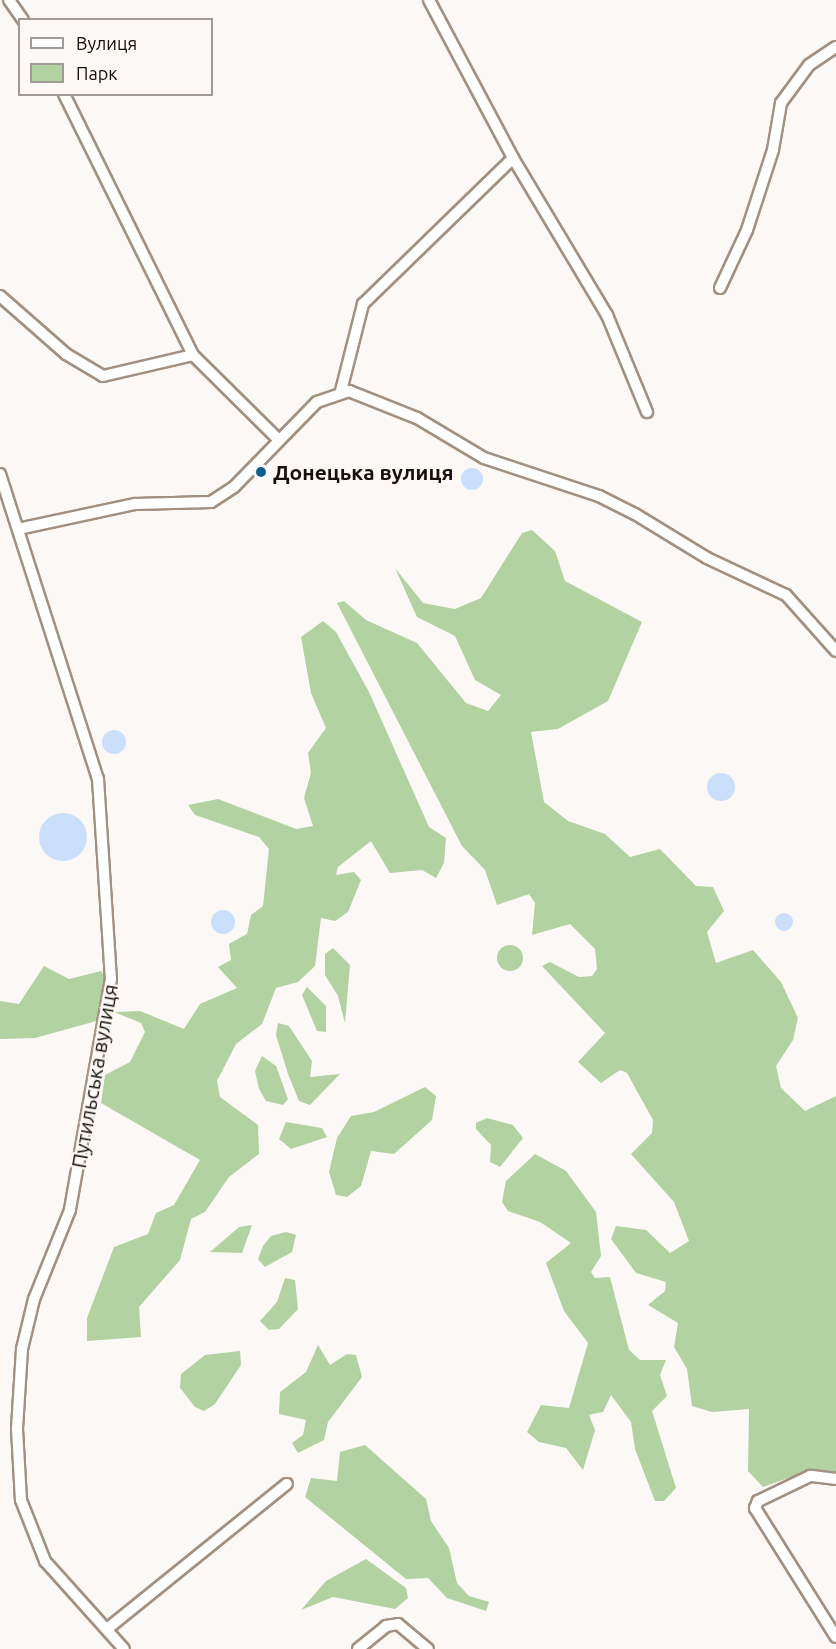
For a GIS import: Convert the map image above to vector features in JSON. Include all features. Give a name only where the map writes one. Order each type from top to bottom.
[{"type":"street","points":[[9,0],[22,18]]},
{"type":"street","points":[[429,0],[513,158],[607,315],[647,412]]},
{"type":"street","points":[[720,288],[747,230],[773,150],[781,103],[809,65],[836,48]]},
{"type":"street","points":[[65,96],[193,355],[279,440]]},
{"type":"street","points":[[341,391],[363,304],[513,158]]},
{"type":"street","points":[[0,296],[66,354],[103,376],[193,355]]},
{"type":"street","points":[[18,529],[135,504],[211,501],[234,487],[317,402],[341,391],[396,408],[494,462],[599,496],[786,595],[836,651]]},
{"type":"street","name":"Путильська вулиця","points":[[0,474],[100,788],[104,925],[111,979],[70,1210],[34,1299],[22,1349],[19,1480],[36,1547],[124,1649]]},
{"type":"street","points":[[836,1479],[810,1476],[756,1502],[756,1513],[836,1638]]},
{"type":"street","points":[[107,1629],[287,1484]]},
{"type":"street","points":[[358,1649],[386,1626],[398,1624],[428,1649]]},
{"type":"green space","points":[[532,530],[555,551],[565,581],[642,622],[608,701],[558,729],[531,732],[544,802],[568,821],[605,834],[630,857],[660,849],[696,886],[713,887],[724,911],[707,932],[716,963],[753,950],[781,982],[798,1018],[793,1040],[776,1066],[781,1088],[805,1111],[836,1096],[836,1475],[802,1473],[763,1487],[748,1471],[749,1409],[712,1412],[692,1406],[687,1369],[674,1347],[678,1323],[648,1305],[665,1291],[666,1282],[636,1273],[611,1239],[616,1226],[646,1230],[670,1253],[689,1241],[674,1202],[631,1154],[652,1133],[653,1120],[627,1073],[620,1070],[601,1083],[578,1062],[605,1033],[542,966],[550,962],[579,977],[592,976],[597,969],[595,949],[570,924],[532,935],[535,903],[529,894],[497,905],[485,870],[462,846],[337,603],[344,601],[366,620],[417,643],[466,703],[488,711],[501,695],[475,680],[455,636],[417,617],[395,568],[423,603],[455,609],[481,598],[522,533]]},
{"type":"green space","points":[[323,621],[336,632],[369,692],[429,827],[446,838],[444,863],[436,878],[422,870],[390,873],[371,841],[338,867],[336,875],[354,872],[361,880],[348,912],[335,921],[321,918],[315,966],[298,982],[276,988],[262,1024],[236,1044],[217,1081],[220,1097],[258,1125],[259,1154],[229,1177],[205,1212],[191,1219],[180,1260],[139,1307],[141,1337],[87,1341],[87,1318],[114,1247],[148,1234],[156,1213],[174,1205],[200,1160],[101,1103],[105,1075],[130,1062],[145,1032],[141,1023],[114,1012],[140,1011],[184,1029],[200,1004],[237,988],[218,967],[231,960],[229,944],[247,934],[251,915],[263,906],[269,849],[259,837],[195,815],[188,805],[218,799],[296,829],[313,826],[304,798],[311,773],[308,753],[326,728],[311,693],[301,637]]},
{"type":"green space","points":[[510,945],[519,949],[523,958],[519,967],[510,971],[501,967],[497,958],[501,949]]},
{"type":"green space","points":[[333,948],[350,965],[345,1023],[338,996],[325,975],[325,954]]},
{"type":"green space","points":[[44,966],[69,979],[101,971],[106,979],[100,1020],[35,1038],[0,1039],[0,1001],[19,1004]]},
{"type":"green space","points":[[307,987],[326,1006],[326,1032],[317,1031],[302,995]]},
{"type":"green space","points":[[278,1023],[289,1026],[312,1061],[310,1077],[340,1074],[310,1105],[299,1101],[288,1074],[276,1035]]},
{"type":"green space","points":[[262,1056],[276,1066],[288,1099],[283,1105],[266,1101],[259,1089],[255,1071]]},
{"type":"green space","points":[[425,1087],[436,1096],[432,1120],[394,1154],[371,1151],[361,1186],[347,1197],[336,1195],[329,1172],[337,1138],[351,1116],[374,1112]]},
{"type":"green space","points":[[487,1118],[513,1125],[523,1138],[500,1167],[490,1162],[491,1145],[476,1129],[476,1123]]},
{"type":"green space","points":[[286,1122],[322,1128],[327,1137],[291,1149],[279,1139]]},
{"type":"green space","points":[[535,1154],[566,1171],[596,1212],[601,1256],[591,1272],[595,1278],[610,1277],[629,1350],[640,1360],[666,1360],[660,1375],[667,1396],[652,1411],[676,1488],[664,1501],[655,1501],[635,1449],[631,1422],[611,1395],[603,1412],[589,1415],[595,1430],[583,1470],[566,1448],[539,1442],[527,1432],[541,1405],[569,1408],[588,1343],[564,1311],[546,1263],[571,1243],[540,1222],[508,1211],[502,1202],[506,1181]]},
{"type":"green space","points":[[252,1225],[242,1253],[210,1252],[239,1227]]},
{"type":"green space","points":[[286,1232],[296,1235],[292,1252],[265,1267],[258,1259],[263,1246],[271,1236]]},
{"type":"green space","points":[[285,1278],[295,1280],[298,1309],[279,1329],[269,1330],[260,1321],[277,1302]]},
{"type":"green space","points":[[318,1345],[330,1365],[347,1354],[356,1355],[362,1377],[328,1422],[324,1440],[298,1453],[292,1443],[303,1435],[306,1420],[279,1414],[280,1392],[306,1372]]},
{"type":"green space","points":[[240,1351],[241,1365],[215,1404],[204,1411],[195,1407],[180,1388],[181,1374],[205,1355]]},
{"type":"green space","points":[[365,1445],[426,1499],[431,1521],[449,1548],[457,1583],[469,1596],[489,1602],[486,1611],[447,1598],[428,1578],[406,1579],[305,1497],[311,1478],[337,1481],[340,1452]]},
{"type":"green space","points":[[366,1559],[406,1588],[408,1598],[395,1609],[333,1597],[301,1610],[326,1581]]},
{"type":"water","points":[[472,468],[480,471],[483,479],[480,487],[472,490],[464,487],[461,479],[464,471]]},
{"type":"water","points":[[114,730],[123,733],[126,742],[123,751],[114,754],[105,751],[102,742],[105,733]]},
{"type":"water","points":[[721,773],[731,777],[735,787],[731,797],[721,801],[711,797],[707,787],[711,777]]},
{"type":"water","points":[[63,813],[80,820],[87,837],[80,854],[63,861],[46,854],[39,837],[46,820]]},
{"type":"water","points":[[223,910],[231,914],[235,922],[231,930],[223,934],[215,930],[211,922],[215,914]]},
{"type":"water","points":[[780,913],[788,913],[793,918],[791,929],[780,931],[775,926],[775,918]]},
{"type":"place","name":"Донецька вулиця","points":[[261,472]]}]
